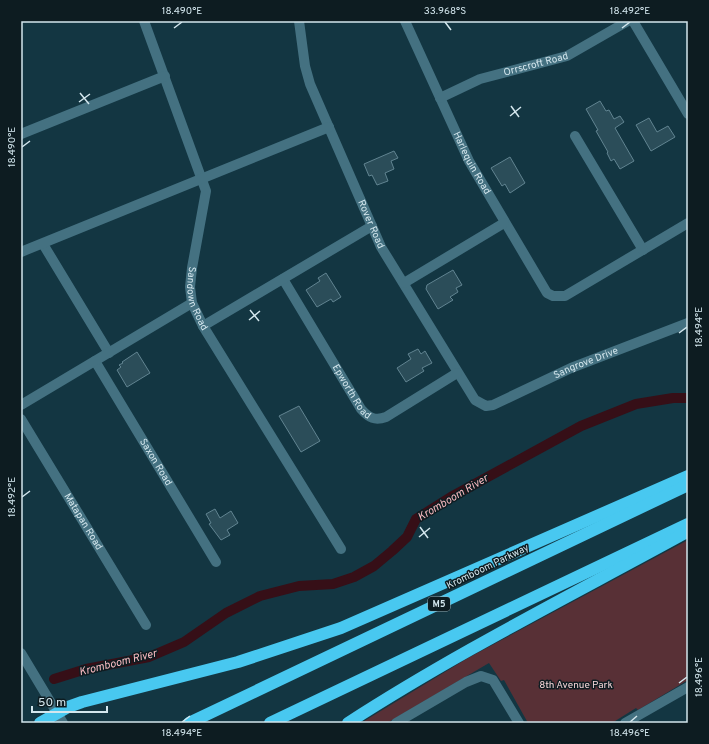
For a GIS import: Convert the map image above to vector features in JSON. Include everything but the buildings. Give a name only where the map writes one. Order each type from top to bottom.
[{"type":"highway","points":[[40,723],[60,718],[87,700],[238,662],[341,628],[688,476]]},
{"type":"highway","name":"Kromboom Parkway","points":[[189,723],[688,485]]},
{"type":"highway","points":[[270,723],[688,524]]},
{"type":"highway","points":[[348,723],[414,682],[490,639],[688,532]]},
{"type":"street","name":"Sandown Road","points":[[144,21],[203,179],[207,196],[192,268],[190,287],[192,303],[203,326],[341,550]]},
{"type":"street","name":"Rover Road","points":[[299,21],[306,75],[381,247],[471,396],[480,404],[486,406]]},
{"type":"street","name":"Harlequin Road","points":[[405,21],[469,161],[504,223],[547,293],[553,296],[565,296],[643,250]]},
{"type":"street","name":"Orrscroft Road","points":[[440,98],[480,79],[567,56],[628,21]]},
{"type":"street","points":[[632,21],[688,114]]},
{"type":"street","points":[[21,134],[165,76]]},
{"type":"street","points":[[21,240],[23,251],[43,244],[329,127]]},
{"type":"street","points":[[575,136],[643,250],[688,223]]},
{"type":"street","points":[[404,283],[504,223]]},
{"type":"street","points":[[203,326],[372,226]]},
{"type":"street","points":[[43,244],[109,353]]},
{"type":"street","name":"Epworth Road","points":[[283,279],[361,409],[372,419],[386,417],[457,373]]},
{"type":"street","points":[[21,405],[192,303]]},
{"type":"street","name":"Sangrove Drive","points":[[486,406],[499,402],[571,368],[674,330],[688,323]]},
{"type":"street","name":"Saxon Road","points":[[96,361],[216,562]]},
{"type":"street","name":"Matapan Road","points":[[21,419],[146,625]]},
{"type":"street","points":[[22,655],[60,718]]},
{"type":"street","points":[[396,723],[474,678],[481,676],[489,677],[497,685],[520,723]]},
{"type":"street","points":[[625,723],[688,687]]},
{"type":"green space","name":"8th Avenue Park","points":[[688,540],[688,680],[638,710],[636,708],[612,723],[528,723],[504,680],[501,681],[489,663],[387,723],[361,723],[468,658]]},
{"type":"waterway","name":"Kromboom River","points":[[54,679],[86,669],[149,657],[184,642],[226,613],[260,596],[299,586],[333,584],[354,577],[374,566],[407,537],[416,519],[451,497],[581,426],[636,404],[673,398],[688,398]]}]
